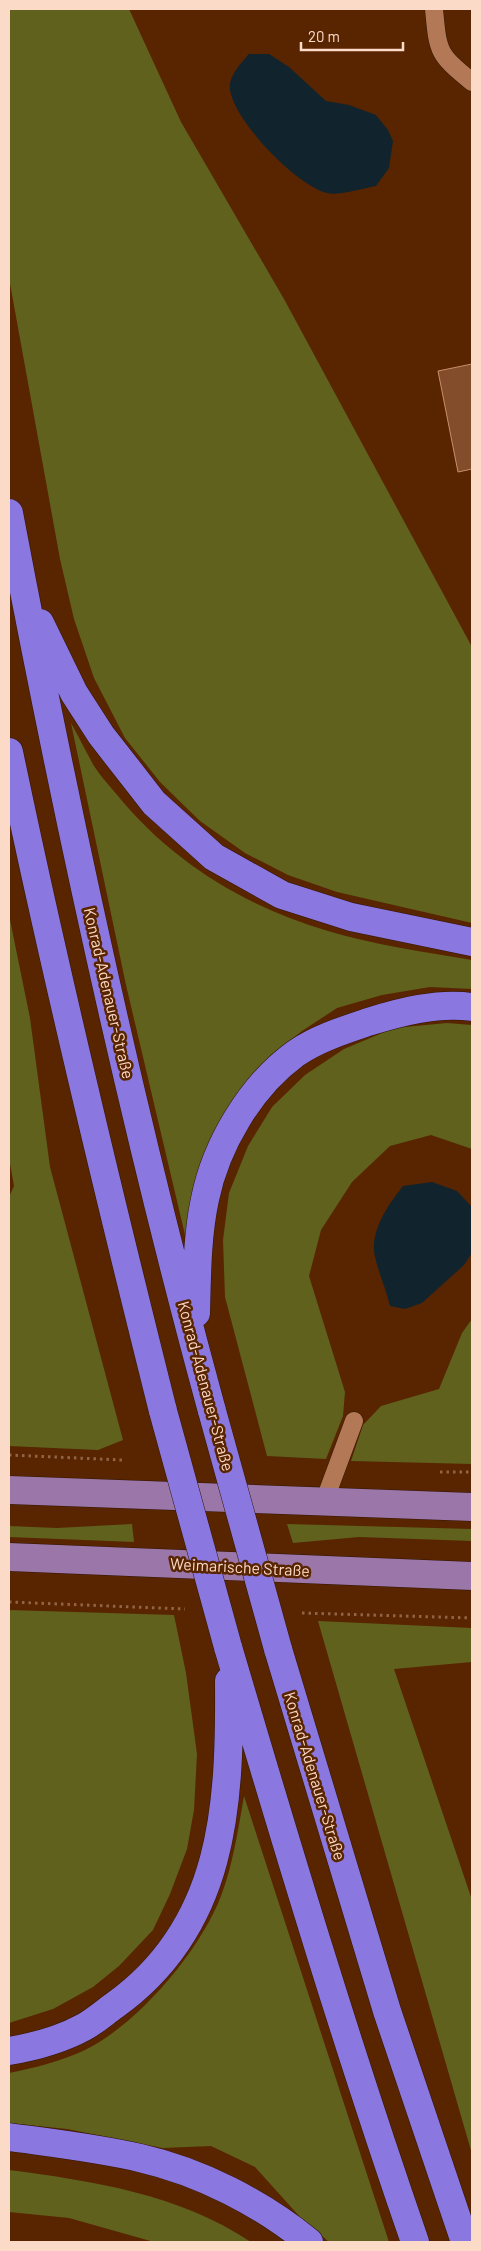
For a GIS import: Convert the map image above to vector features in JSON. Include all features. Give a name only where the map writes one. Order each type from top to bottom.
[{"type":"highway","name":"Konrad-Adenauer-Straße","points":[[9,513],[47,715],[122,1054],[195,1347],[278,1649],[382,1992],[465,2242]]},
{"type":"highway","points":[[24,590],[74,693],[101,735],[154,803],[214,857],[282,895],[351,917],[472,942]]},
{"type":"highway","points":[[9,752],[48,938],[105,1181],[163,1411],[228,1648],[303,1900],[377,2132],[415,2242]]},
{"type":"highway","points":[[195,1347],[196,1283],[205,1199],[218,1158],[238,1117],[266,1080],[296,1053],[342,1031],[401,1012],[460,1005],[472,1007]]},
{"type":"highway","points":[[9,2051],[30,2048],[84,2027],[129,1995],[168,1955],[190,1921],[207,1886],[219,1846],[226,1803],[229,1741],[228,1648]]},
{"type":"highway","points":[[9,2137],[141,2158],[197,2177],[246,2199],[309,2242]]},
{"type":"main road","points":[[9,1490],[472,1507]]},
{"type":"main road","name":"Weimarische Straße","points":[[9,1557],[472,1576]]},
{"type":"lane","points":[[434,9],[438,44],[447,61],[472,82]]},
{"type":"lane","points":[[324,1502],[354,1421]]},
{"type":"shaded area","points":[[9,9],[129,9],[181,122],[284,299],[472,647],[472,923],[337,892],[288,875],[245,853],[200,821],[160,782],[125,738],[94,678],[74,619],[60,559],[9,278]]},
{"type":"shaded area","points":[[71,723],[97,770],[139,820],[162,842],[212,879],[268,909],[328,931],[382,944],[472,960],[472,989],[430,987],[382,995],[337,1008],[302,1031],[270,1056],[242,1091],[190,1256],[126,985]]},
{"type":"shaded area","points":[[9,915],[30,1018],[50,1167],[123,1440],[98,1450],[9,1446],[9,1197],[14,1186],[9,1158]]},
{"type":"shaded area","points":[[447,1023],[472,1025],[472,1149],[431,1135],[390,1146],[352,1182],[321,1230],[309,1276],[345,1392],[343,1416],[326,1459],[267,1456],[225,1297],[223,1240],[229,1193],[248,1146],[272,1107],[305,1075],[344,1049],[394,1028]]},
{"type":"shaded area","points":[[472,1319],[472,1464],[351,1461],[363,1425],[381,1406],[439,1389],[462,1333]]},
{"type":"shaded area","points":[[132,1524],[134,1542],[9,1537],[9,1526],[57,1528]]},
{"type":"shaded area","points":[[287,1524],[472,1529],[472,1541],[359,1537],[293,1543]]},
{"type":"shaded area","points":[[9,1610],[174,1615],[186,1673],[197,1754],[194,1810],[187,1849],[170,1894],[153,1930],[119,1966],[93,1987],[53,2009],[9,2023]]},
{"type":"shaded area","points":[[318,1621],[472,1628],[472,1662],[394,1669],[472,1900],[472,2154]]},
{"type":"shaded area","points":[[244,1796],[389,2242],[329,2242],[300,2217],[255,2167],[211,2146],[163,2148],[67,2129],[9,2123],[9,2073],[67,2058],[105,2038],[126,2023],[146,2004],[183,1962],[198,1940],[221,1896],[232,1859]]},
{"type":"shaded area","points":[[9,2170],[104,2185],[165,2201],[195,2212],[251,2242],[154,2242],[69,2218],[9,2212]]},
{"type":"water","points":[[249,54],[269,54],[289,67],[326,101],[349,105],[376,115],[388,130],[393,141],[389,168],[376,186],[344,193],[327,193],[314,188],[299,178],[269,150],[243,118],[234,103],[230,90],[233,75]]},
{"type":"water","points":[[432,1182],[457,1191],[472,1207],[472,1253],[464,1265],[422,1303],[405,1309],[390,1306],[375,1257],[374,1248],[377,1229],[386,1210],[403,1186]]},
{"type":"building","points":[[472,364],[472,469],[458,472],[438,371]]}]
